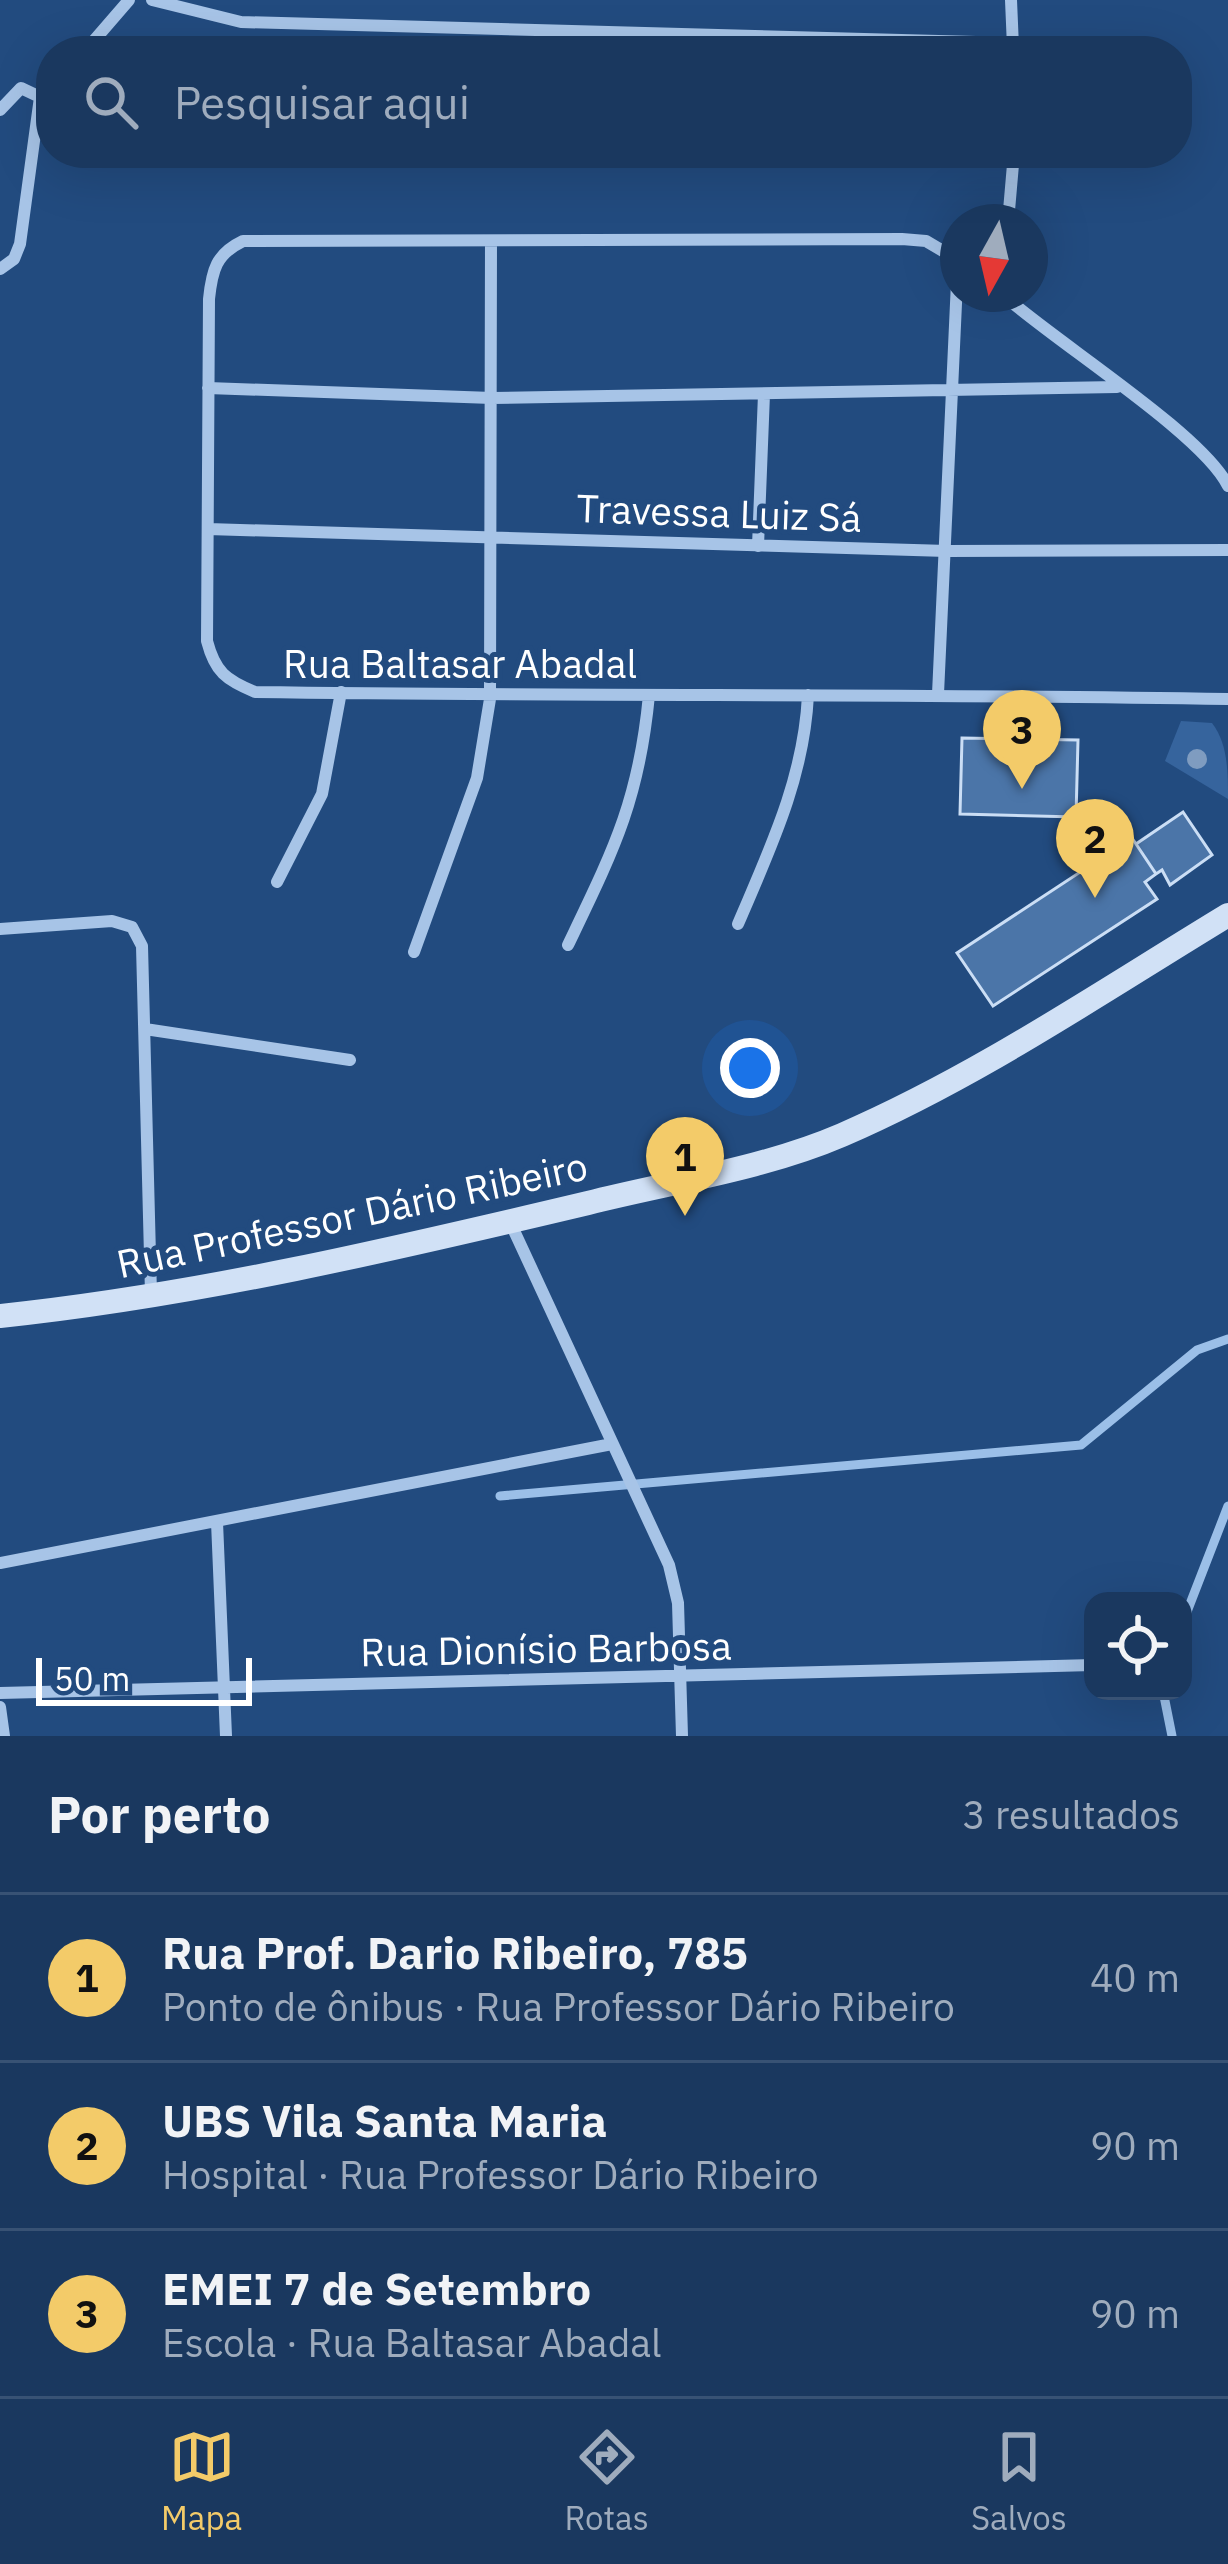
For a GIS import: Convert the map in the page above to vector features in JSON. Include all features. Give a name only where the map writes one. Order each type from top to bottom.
[{"type":"street","points":[[99,36],[129,0]]},
{"type":"street","points":[[152,0],[242,22],[674,36]]},
{"type":"street","points":[[1011,0],[1013,36]]},
{"type":"street","points":[[0,110],[21,88],[36,95]]},
{"type":"street","points":[[0,268],[14,259],[20,244],[36,126]]},
{"type":"street","points":[[1010,204],[1013,168]]},
{"type":"street","name":"Rua Baltasar Abadal","points":[[940,249],[926,241],[902,239],[243,241],[224,250],[212,271],[208,388],[207,641],[214,666],[227,681],[256,692],[490,699],[938,694],[1228,699]]},
{"type":"street","points":[[414,952],[478,778],[490,699],[491,241]]},
{"type":"street","points":[[938,694],[955,312]]},
{"type":"street","points":[[1024,312],[1184,437],[1228,486]]},
{"type":"street","points":[[208,388],[491,398],[1117,387]]},
{"type":"street","points":[[758,546],[764,394]]},
{"type":"street","name":"Travessa Luiz Sá","points":[[208,529],[947,551],[1228,550]]},
{"type":"street","points":[[277,882],[322,794],[341,692]]},
{"type":"street","points":[[568,945],[625,825],[643,764],[649,695]]},
{"type":"street","points":[[738,924],[781,824],[806,748],[808,695]]},
{"type":"street","name":"Rua Professor Dário Ribeiro","points":[[0,1316],[151,1298],[510,1221],[835,1137],[937,1092],[1228,915]]},
{"type":"street","points":[[0,929],[112,921],[132,927],[142,946],[151,1298]]},
{"type":"street","points":[[146,1029],[350,1060]]},
{"type":"street","points":[[510,1221],[625,1474],[649,1514],[678,1603],[682,1736]]},
{"type":"street","points":[[0,1563],[612,1444]]},
{"type":"street","points":[[217,1522],[226,1736]]},
{"type":"street","name":"Rua Dionísio Barbosa","points":[[0,1693],[1084,1665]]},
{"type":"street","points":[[0,1708],[4,1736]]},
{"type":"shaded area","points":[[1181,721],[1212,723],[1217,731],[1226,759],[1228,799],[1165,761]]},
{"type":"building","points":[[962,738],[1078,740],[1076,817],[960,814]]},
{"type":"building","points":[[1183,812],[1212,855],[1170,885],[1162,870],[1156,874],[1136,844]]},
{"type":"building","points":[[1132,838],[1156,874],[1145,882],[1157,899],[993,1006],[957,953]]},
{"type":"waterway","points":[[500,1496],[1081,1445],[1197,1350],[1228,1339]]},
{"type":"waterway","points":[[1192,1599],[1228,1506]]},
{"type":"waterway","points":[[1165,1700],[1172,1736]]},
{"type":"place","name":"EMEI 7 de Setembro","points":[[1022,789]]},
{"type":"place","name":"UBS Vila Santa Maria","points":[[1095,898]]},
{"type":"place","name":"Rua Prof. Dario Ribeiro, 785","points":[[685,1216]]}]
